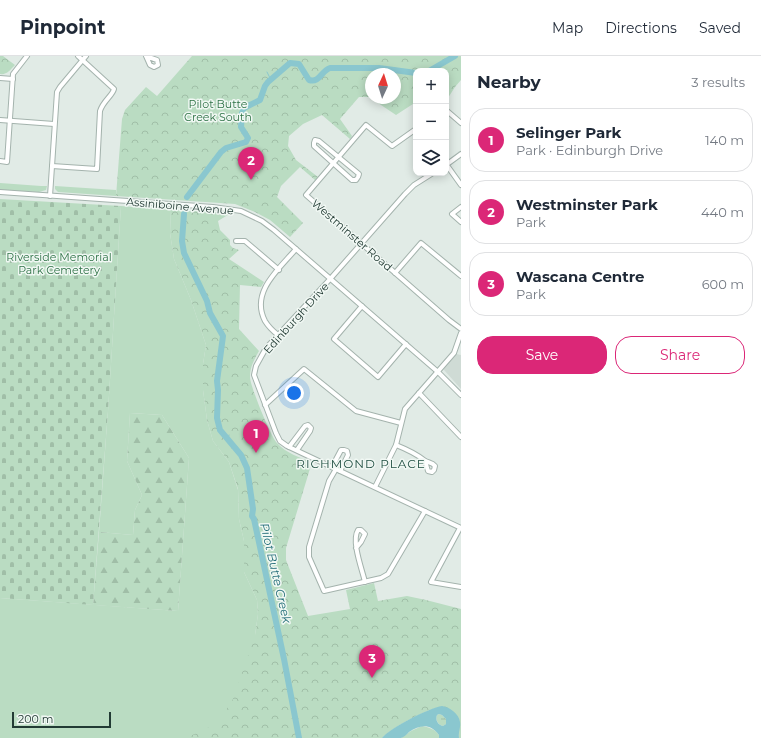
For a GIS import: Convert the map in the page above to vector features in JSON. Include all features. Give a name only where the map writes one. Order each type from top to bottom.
[{"type":"street","points":[[0,161],[7,162],[13,79],[15,70],[27,56]]},
{"type":"street","points":[[52,166],[97,169],[101,106],[114,89],[78,56]]},
{"type":"street","points":[[50,196],[57,92],[86,56]]},
{"type":"street","points":[[0,78],[13,79]]},
{"type":"street","points":[[449,113],[461,123]]},
{"type":"street","points":[[0,120],[54,124]]},
{"type":"street","name":"Westminster Road","points":[[413,131],[392,146],[366,125],[306,195],[461,329]]},
{"type":"street","points":[[315,140],[319,141],[338,157],[359,174],[356,180],[352,180],[314,146],[315,140]]},
{"type":"street","points":[[449,162],[461,154]]},
{"type":"street","points":[[449,168],[461,185]]},
{"type":"street","name":"Edinburgh Drive","points":[[428,176],[414,185],[405,194],[331,278],[266,348],[256,366],[254,375],[280,441],[289,447],[460,528]]},
{"type":"street","name":"Assiniboine Avenue","points":[[0,192],[213,207],[237,210],[249,214],[262,221],[296,248],[438,372],[461,395]]},
{"type":"street","points":[[461,207],[452,214],[461,222]]},
{"type":"street","points":[[236,241],[245,241],[279,270]]},
{"type":"street","points":[[395,273],[421,243],[461,276]]},
{"type":"street","points":[[278,335],[266,323],[262,314],[262,296],[265,287],[296,248]]},
{"type":"street","points":[[362,306],[334,339],[378,377],[406,344]]},
{"type":"street","points":[[374,487],[396,445],[405,409],[454,353],[461,333]]},
{"type":"street","points":[[265,405],[304,369],[356,411],[401,423]]},
{"type":"street","points":[[419,393],[461,437]]},
{"type":"street","points":[[289,447],[305,426],[308,425],[311,428],[310,431],[297,450]]},
{"type":"street","points":[[396,445],[420,456],[425,460]]},
{"type":"street","points":[[336,469],[329,481],[309,547],[309,557],[324,591],[381,578],[388,574],[425,511]]},
{"type":"street","points":[[460,528],[431,582],[461,587]]},
{"type":"street","points":[[356,548],[364,582]]},
{"type":"shaded area","points":[[456,354],[461,355],[461,389],[444,370],[444,367]]},
{"type":"green space","points":[[0,56],[3,56],[15,65],[5,74],[0,74]]},
{"type":"green space","name":"Pilot Butte Creek South","points":[[192,56],[461,56],[461,80],[449,96],[449,68],[413,68],[413,104],[396,115],[380,104],[401,104],[401,68],[365,68],[365,97],[359,97],[340,119],[352,136],[350,139],[322,115],[303,124],[289,136],[288,146],[296,160],[318,177],[315,180],[300,167],[281,186],[277,197],[303,223],[290,237],[270,220],[235,204],[116,196],[122,119],[125,110],[146,87],[157,96]]},
{"type":"green space","points":[[0,183],[47,186],[46,190],[39,192],[0,190]]},
{"type":"green space","points":[[55,186],[116,190],[116,196],[58,192],[55,189]]},
{"type":"green space","name":"Riverside Memorial Park Cemetery","points":[[0,199],[121,206],[108,411],[93,605],[0,598]]},
{"type":"green space","points":[[121,206],[171,210],[170,233],[174,259],[191,300],[206,345],[203,364],[203,390],[207,420],[213,441],[229,462],[238,490],[239,519],[244,541],[244,572],[257,600],[258,614],[255,635],[262,643],[259,660],[270,696],[295,659],[337,659],[383,644],[454,639],[461,641],[461,738],[459,738],[458,717],[452,710],[443,707],[429,710],[420,714],[393,729],[382,738],[0,738],[0,598],[178,611],[189,458],[162,415],[130,413],[127,461],[142,495],[135,510],[133,535],[99,532]]},
{"type":"green space","points":[[171,210],[231,213],[218,221],[220,230],[230,240],[230,245],[239,250],[229,259],[264,282],[261,287],[240,285],[239,329],[259,351],[254,361],[250,377],[257,400],[274,439],[281,447],[289,452],[312,462],[286,548],[286,560],[308,616],[350,609],[346,590],[374,583],[378,601],[407,596],[461,609],[461,738],[459,738],[458,732],[460,723],[442,706],[428,710],[410,719],[393,729],[382,738],[186,738],[218,723],[233,699],[255,635],[258,614],[257,600],[244,572],[244,541],[239,519],[238,489],[229,462],[213,441],[207,420],[203,390],[203,364],[206,345],[191,300],[174,259],[170,233]]},
{"type":"green space","points":[[130,413],[162,415],[189,458],[178,611],[93,605],[99,532],[133,535],[135,510],[142,495],[127,461]]},
{"type":"green space","points":[[439,714],[446,719],[446,724],[443,726],[438,723],[436,717]]},
{"type":"green space","points":[[422,726],[436,731],[439,738],[401,738],[411,731]]},
{"type":"water","points":[[442,706],[451,709],[456,714],[460,722],[459,738],[439,738],[436,731],[425,726],[409,732],[401,738],[382,738],[393,729],[419,714]],"holes":[[[437,715],[442,715],[446,719],[446,724],[443,726],[438,723],[436,719]]]},
{"type":"waterway","name":"Pilot Butte Creek","points":[[434,68],[455,56]]},
{"type":"waterway","name":"Pilot Butte Creek","points":[[187,197],[221,152],[226,148],[246,142],[248,138],[241,127],[244,108],[260,100],[268,82],[290,63],[299,64],[309,80],[316,80],[330,68],[379,68],[413,73]]},
{"type":"waterway","name":"Pilot Butte Creek","points":[[267,72],[270,78],[269,81]]},
{"type":"waterway","name":"Pilot Butte Creek","points":[[184,214],[182,241],[184,253],[207,301],[210,313],[223,336],[217,381],[217,418],[220,430],[241,455],[247,468],[253,509],[252,516],[254,519],[284,659],[299,738]]},
{"type":"waterway","name":"Pilot Butte Creek","points":[[228,439],[229,435]]},
{"type":"place","name":"Westminster Park","points":[[251,180]]},
{"type":"place","name":"Selinger Park","points":[[256,453]]},
{"type":"place","name":"Wascana Centre","points":[[372,678]]},
{"type":"district","name":"RICHMOND PLACE","points":[[361,463]]}]
